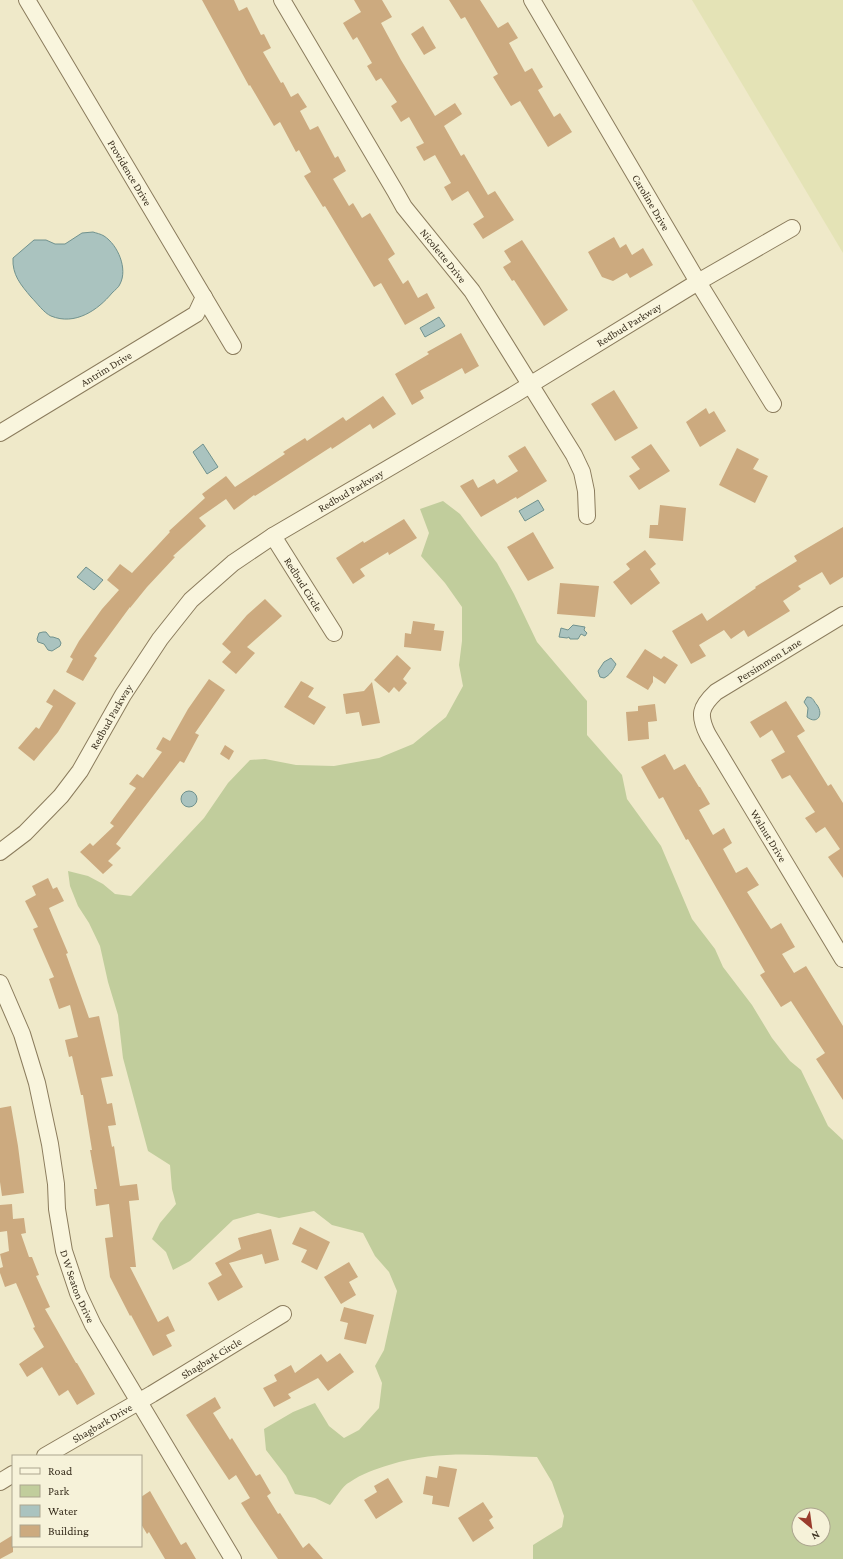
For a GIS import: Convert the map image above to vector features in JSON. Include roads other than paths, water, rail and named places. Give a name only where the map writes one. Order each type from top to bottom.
[{"type":"street","name":"Providence Drive","points":[[27,0],[234,346]]},
{"type":"street","name":"Nicolette Drive","points":[[282,0],[394,192],[472,291],[574,455],[582,472],[586,491],[587,516]]},
{"type":"street","name":"Caroline Drive","points":[[532,0],[698,282],[773,404]]},
{"type":"street","name":"Redbud Parkway","points":[[0,852],[25,833],[61,796],[80,771],[123,695],[160,639],[191,600],[233,563],[273,536],[530,385],[698,282],[792,228]]},
{"type":"street","name":"Antrim Drive","points":[[1,430],[196,314],[204,296]]},
{"type":"street","name":"Redbud Circle","points":[[273,536],[334,633]]},
{"type":"street","name":"Persimmon Lane","points":[[701,711],[708,700],[716,692],[843,615]]},
{"type":"street","name":"Walnut Drive","points":[[701,711],[702,723],[708,735],[843,959]]},
{"type":"street","name":"D W Seaton Drive","points":[[0,983],[22,1034],[37,1083],[50,1144],[61,1233],[71,1275],[93,1325],[233,1559]]},
{"type":"street","name":"Shagbark Circle","points":[[138,1402],[283,1314]]},
{"type":"street","name":"Shagbark Drive","points":[[46,1455],[138,1402]]},
{"type":"street","points":[[0,1482],[12,1475]]},
{"type":"water","points":[[93,232],[104,236],[114,245],[117,251],[123,271],[118,287],[100,305],[85,315],[69,319],[60,319],[51,316],[41,308],[21,284],[14,270],[13,258],[34,240],[46,240],[55,244],[65,244],[82,233]]},
{"type":"water","points":[[439,317],[445,326],[425,337],[420,328]]},
{"type":"water","points":[[203,444],[218,467],[207,474],[193,452]]},
{"type":"water","points":[[538,500],[544,510],[525,521],[519,511]]},
{"type":"water","points":[[86,567],[103,580],[94,590],[77,577]]},
{"type":"water","points":[[573,625],[585,627],[584,630],[587,633],[585,636],[581,634],[578,639],[559,637],[561,628],[568,630]]},
{"type":"water","points":[[46,632],[50,637],[59,639],[61,643],[60,646],[52,651],[48,650],[44,644],[38,642],[37,639],[39,633]]},
{"type":"water","points":[[611,658],[616,664],[614,668],[606,677],[600,677],[598,671],[604,662]]},
{"type":"water","points":[[807,697],[812,698],[820,712],[818,718],[814,720],[807,717],[808,708],[804,702]]},
{"type":"water","points":[[189,791],[195,793],[197,799],[195,805],[189,807],[183,805],[181,799],[183,793]]}]
